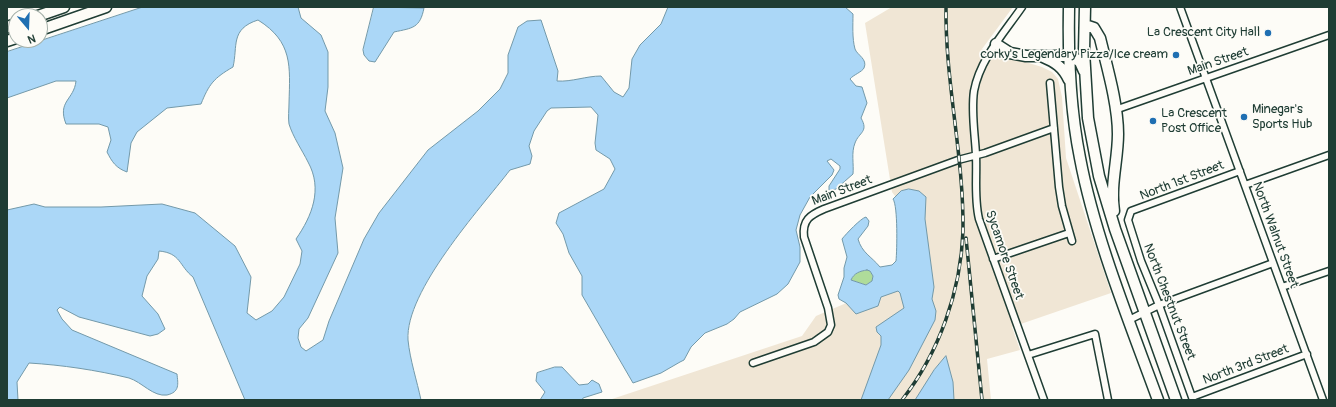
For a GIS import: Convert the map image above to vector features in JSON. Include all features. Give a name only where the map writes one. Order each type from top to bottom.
[{"type":"main road","points":[[48,13],[64,7]]},
{"type":"main road","points":[[48,27],[106,7]]},
{"type":"main road","points":[[1069,7],[1068,54],[1070,83],[1076,135],[1089,196],[1129,320],[1158,400]]},
{"type":"main road","points":[[1085,7],[1088,118],[1094,156],[1104,194],[1176,400]]},
{"type":"main road","points":[[1085,25],[1094,28],[1100,38],[1115,110],[1118,134],[1112,195],[1124,252]]},
{"type":"main road","points":[[996,44],[1010,53],[1041,57],[1068,54],[1077,58],[1080,62],[1086,79]]},
{"type":"main road","points":[[1041,57],[1060,67],[1070,83]]},
{"type":"street","name":"Sycamore Street","points":[[1022,7],[996,44],[981,69],[974,91],[973,112],[976,156],[977,210],[993,260],[1044,400]]},
{"type":"street","name":"North Walnut Street","points":[[1180,7],[1324,400]]},
{"type":"street","name":"Main Street","points":[[1115,110],[1329,35]]},
{"type":"street","points":[[1050,83],[1061,200],[1072,241]]},
{"type":"street","name":"Main Street","points":[[753,363],[814,342],[828,332],[831,325],[830,313],[804,237],[804,226],[809,216],[824,209],[958,160],[976,156],[1054,128]]},
{"type":"street","points":[[1245,185],[1329,155]]},
{"type":"street","name":"North 1st Street","points":[[1131,211],[1240,171]]},
{"type":"street","name":"North Chestnut Street","points":[[1131,211],[1128,220],[1141,261],[1159,305],[1193,399]]},
{"type":"street","points":[[993,260],[1069,233]]},
{"type":"street","points":[[1129,320],[1159,305],[1273,263]]},
{"type":"street","points":[[1282,287],[1329,271]]},
{"type":"street","points":[[1028,355],[1095,334],[1108,400]]},
{"type":"street","name":"North 3rd Street","points":[[1193,399],[1307,354]]},
{"type":"shaded area","points":[[892,7],[1013,7],[982,49],[1042,67],[1052,72],[1058,79],[1062,97],[1066,158],[1111,293],[1012,327],[1020,350],[987,359],[991,400],[609,400],[802,336],[816,316],[907,277],[909,215],[892,192],[865,23]]},
{"type":"green space","points":[[867,270],[870,271],[873,276],[872,281],[866,285],[851,280],[857,273]]},
{"type":"water","points":[[143,7],[298,7],[301,18],[321,35],[328,52],[328,87],[325,111],[335,133],[343,168],[335,218],[338,253],[308,318],[299,329],[298,338],[301,347],[306,351],[323,340],[329,321],[364,239],[379,213],[428,150],[478,111],[500,89],[508,73],[508,55],[518,27],[527,21],[541,20],[558,71],[557,81],[568,81],[601,76],[614,92],[623,97],[629,88],[632,59],[640,45],[661,24],[668,7],[845,7],[853,14],[853,36],[855,49],[865,62],[864,68],[850,79],[856,86],[862,87],[867,103],[861,118],[864,129],[857,139],[854,147],[853,174],[836,189],[829,191],[829,186],[840,169],[840,166],[831,159],[827,161],[834,170],[832,175],[810,197],[800,215],[796,230],[800,247],[800,262],[788,284],[777,294],[740,312],[727,324],[705,333],[691,347],[684,360],[661,373],[633,383],[582,295],[582,276],[569,253],[563,234],[556,223],[559,213],[604,189],[615,169],[610,159],[596,150],[595,143],[598,115],[591,107],[551,108],[547,111],[534,131],[529,146],[532,156],[530,164],[510,170],[447,251],[418,298],[410,320],[408,340],[421,400],[245,400],[193,277],[188,273],[176,257],[172,254],[159,251],[158,259],[147,276],[142,296],[158,314],[165,329],[158,334],[150,336],[79,317],[60,307],[57,310],[62,319],[72,330],[177,374],[178,384],[174,392],[167,395],[157,394],[129,378],[79,368],[29,363],[17,382],[18,400],[7,400],[7,210],[34,204],[45,207],[101,207],[162,204],[195,213],[235,246],[251,277],[247,313],[256,320],[272,311],[284,297],[300,264],[302,251],[296,239],[307,221],[314,202],[315,182],[312,172],[289,124],[290,78],[287,56],[278,37],[258,20],[243,28],[239,33],[233,67],[213,82],[201,104],[167,108],[137,132],[131,143],[127,172],[120,169],[115,164],[107,152],[111,140],[108,127],[99,124],[66,124],[63,110],[75,87],[76,81],[56,81],[7,98],[7,52],[19,48],[48,48],[48,38]]},
{"type":"water","points":[[374,7],[424,8],[420,20],[415,26],[394,32],[375,62],[369,61],[364,55],[363,50]]},
{"type":"water","points":[[909,189],[919,191],[926,197],[925,219],[934,287],[932,299],[936,311],[935,320],[909,370],[888,400],[861,400],[881,345],[881,336],[877,332],[876,327],[904,308],[900,293],[898,291],[881,297],[878,306],[856,314],[846,303],[839,299],[838,295],[844,277],[844,268],[847,257],[842,239],[857,223],[866,217],[869,221],[868,226],[858,239],[862,248],[880,267],[892,265],[896,261],[897,238],[896,210],[893,199],[901,191]],"holes":[[[862,271],[870,271],[873,276],[872,281],[866,285],[851,280]]]},
{"type":"water","points":[[946,356],[953,382],[954,400],[915,400],[934,370]]},
{"type":"water","points":[[555,367],[562,367],[579,385],[588,384],[592,380],[599,384],[602,392],[583,398],[582,400],[540,400],[545,392],[536,381],[537,373]]},
{"type":"railway","points":[[902,400],[927,362],[946,320],[953,298],[961,254],[963,203],[948,63],[946,7]]},
{"type":"railway","points":[[966,238],[982,400]]},
{"type":"place","name":"La Crescent City Hall","points":[[1268,33]]},
{"type":"place","name":"corky's Legendary Pizza/Ice cream","points":[[1176,55]]},
{"type":"place","name":"Minegar's Sports Hub","points":[[1244,117]]},
{"type":"place","name":"La Crescent Post Office","points":[[1153,121]]}]
